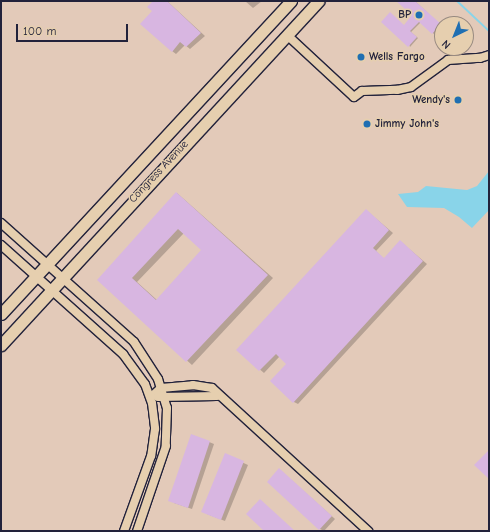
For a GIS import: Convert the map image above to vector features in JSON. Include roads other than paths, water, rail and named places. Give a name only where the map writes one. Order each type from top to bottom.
[{"type":"main road","name":"Congress Avenue","points":[[1,314],[291,1]]},
{"type":"main road","name":"Congress Avenue","points":[[1,344],[318,1]]},
{"type":"street","points":[[286,35],[354,96],[362,91],[397,90],[411,87],[448,60],[480,58],[489,55]]},
{"type":"street","points":[[1,223],[134,342],[153,369],[164,398],[168,420],[166,446],[137,531]]},
{"type":"street","points":[[1,245],[50,291],[123,354],[141,376],[151,397],[155,429],[151,456],[124,531]]},
{"type":"street","points":[[151,397],[161,388],[193,385],[212,388],[217,396],[236,409],[368,531]]},
{"type":"street","points":[[151,397],[217,396]]},
{"type":"water","points":[[489,171],[489,210],[472,228],[459,217],[444,208],[407,207],[398,194],[418,192],[426,186],[467,190],[477,186]]},
{"type":"waterway","points":[[457,1],[489,31]]},
{"type":"place","name":"BP","points":[[419,15]]},
{"type":"place","name":"Wells Fargo","points":[[361,57]]},
{"type":"place","name":"Wendy's","points":[[458,100]]},
{"type":"place","name":"Jimmy John's","points":[[367,124]]}]
